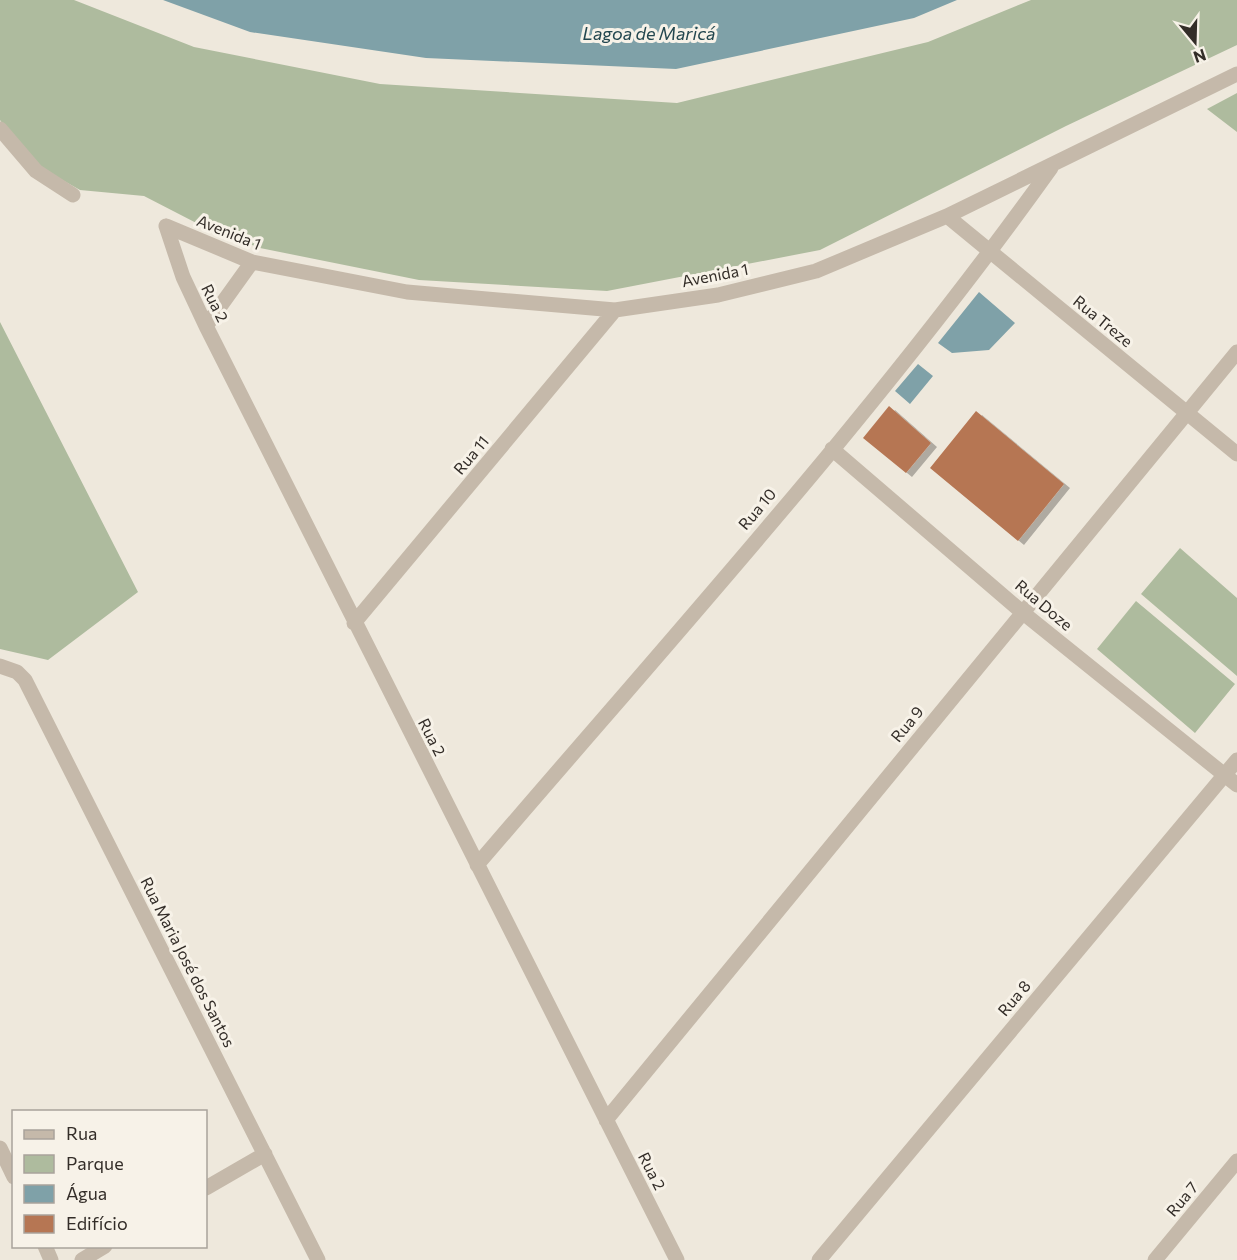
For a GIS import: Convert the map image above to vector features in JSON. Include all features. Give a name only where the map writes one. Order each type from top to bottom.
[{"type":"street","name":"Avenida 1","points":[[166,226],[252,262],[407,292],[615,310],[718,295],[816,271],[946,216],[1053,166],[1237,74]]},
{"type":"street","points":[[0,129],[36,171],[73,195]]},
{"type":"street","name":"Rua 10","points":[[477,865],[832,448],[991,253],[1053,166]]},
{"type":"street","name":"Rua Treze","points":[[946,216],[1237,454]]},
{"type":"street","name":"Rua 2","points":[[166,226],[183,278],[206,326],[677,1260]]},
{"type":"street","points":[[206,326],[252,262]]},
{"type":"street","name":"Rua 11","points":[[354,623],[615,310]]},
{"type":"street","name":"Rua 9","points":[[606,1120],[1237,352]]},
{"type":"street","name":"Rua Doze","points":[[832,448],[1022,612],[1237,785]]},
{"type":"street","name":"Rua Maria José dos Santos","points":[[0,666],[17,672],[25,680],[318,1260]]},
{"type":"street","name":"Rua 8","points":[[819,1260],[1237,760]]},
{"type":"street","points":[[0,1148],[12,1173]]},
{"type":"street","points":[[207,1187],[265,1154]]},
{"type":"street","name":"Rua 7","points":[[1155,1260],[1237,1161]]},
{"type":"street","points":[[82,1260],[102,1248]]},
{"type":"green space","points":[[0,0],[74,0],[194,47],[380,84],[677,103],[928,42],[1031,0],[1237,0],[1237,45],[1066,126],[820,250],[607,291],[419,280],[260,248],[208,229],[144,196],[80,190],[27,160],[0,120]]},
{"type":"green space","points":[[1237,93],[1237,132],[1207,109]]},
{"type":"green space","points":[[0,322],[138,592],[48,660],[0,649]]},
{"type":"green space","points":[[1180,548],[1237,598],[1237,676],[1141,594]]},
{"type":"green space","points":[[1136,601],[1235,684],[1195,733],[1097,649]]},
{"type":"water","name":"Lagoa de Maricá","points":[[163,0],[957,0],[914,18],[676,69],[426,58],[250,32]]},
{"type":"water","points":[[979,292],[1015,323],[989,350],[952,353],[938,343]]},
{"type":"water","points":[[918,364],[933,376],[910,404],[895,391]]},
{"type":"building","points":[[889,406],[931,443],[906,473],[863,438]]},
{"type":"building","points":[[976,411],[1064,484],[1018,541],[930,468]]}]
